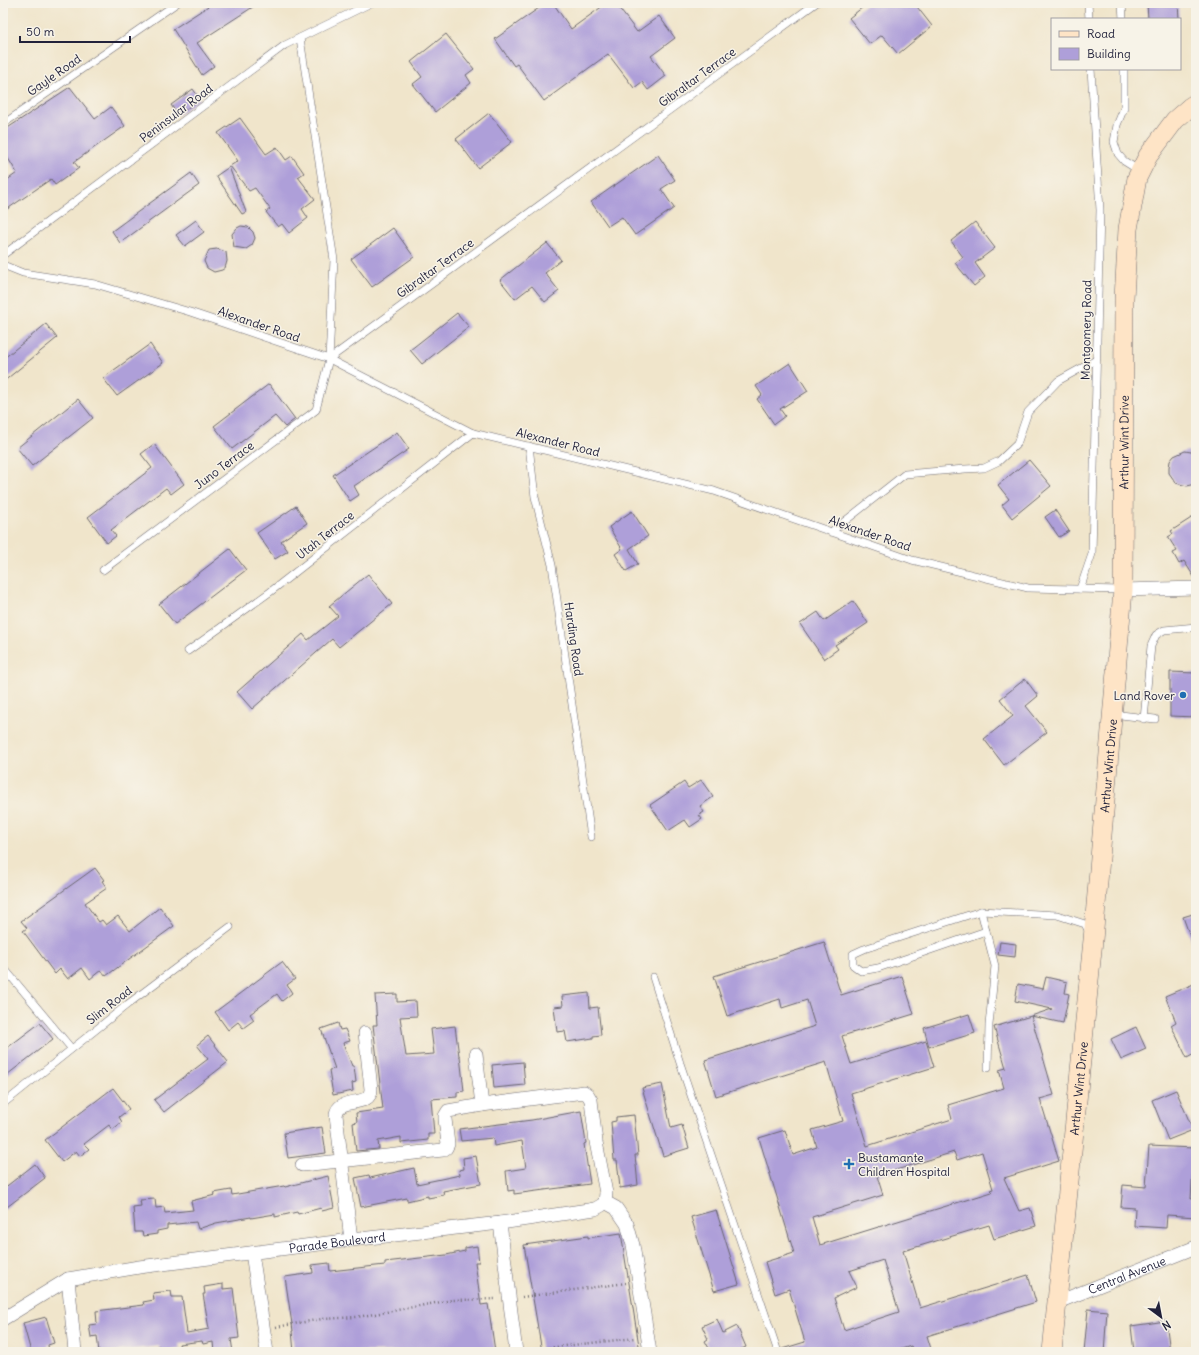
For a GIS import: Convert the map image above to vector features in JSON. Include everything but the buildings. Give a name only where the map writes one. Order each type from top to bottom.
[{"type":"main road","name":"Arthur Wint Drive","points":[[1052,1352],[1092,940],[1123,590],[1124,298],[1128,229],[1138,178],[1148,156],[1175,120],[1196,103]]},
{"type":"street","points":[[1123,590],[1196,588]]},
{"type":"street","points":[[350,1240],[336,1115],[337,1109],[342,1105],[367,1099],[371,1092],[365,1033]]},
{"type":"street","points":[[476,1054],[482,1105]]},
{"type":"street","points":[[302,1165],[445,1150],[448,1144],[444,1119],[446,1113],[451,1110],[581,1092],[586,1093],[591,1100],[596,1142],[606,1194],[604,1202],[616,1208],[627,1224],[634,1245],[650,1352]]},
{"type":"street","name":"Parade Boulevard","points":[[68,1279],[139,1267],[350,1240],[500,1223],[595,1209],[604,1202]]},
{"type":"street","points":[[500,1223],[510,1299],[520,1352]]},
{"type":"street","name":"Central Avenue","points":[[1058,1302],[1196,1247]]},
{"type":"street","points":[[252,1253],[268,1352]]},
{"type":"street","points":[[3,1319],[68,1279],[75,1352]]},
{"type":"lane","name":"Gayle Road","points":[[3,124],[177,3]]},
{"type":"lane","name":"Peninsular Road","points":[[3,255],[285,45],[370,3]]},
{"type":"lane","name":"Gibraltar Terrace","points":[[329,359],[816,3]]},
{"type":"lane","points":[[1088,3],[1089,18]]},
{"type":"lane","points":[[1122,3],[1123,18]]},
{"type":"lane","points":[[300,38],[334,260],[329,359]]},
{"type":"lane","name":"Montgomery Road","points":[[1080,589],[1092,554],[1100,210],[1091,70]]},
{"type":"lane","points":[[1124,70],[1124,108],[1117,125],[1114,142],[1118,154],[1124,162],[1141,171]]},
{"type":"lane","name":"Alexander Road","points":[[3,265],[23,273],[95,284],[190,312],[329,359],[473,433],[714,491],[912,560],[1028,588],[1123,590]]},
{"type":"lane","name":"Juno Terrace","points":[[103,570],[316,410],[329,359]]},
{"type":"lane","points":[[831,532],[905,474],[984,468],[999,461],[1017,444],[1028,412],[1058,381],[1096,360]]},
{"type":"lane","name":"Utah Terrace","points":[[188,651],[270,592],[473,433]]},
{"type":"lane","name":"Harding Road","points":[[529,446],[535,497],[552,565],[591,837]]},
{"type":"lane","points":[[1144,719],[1151,646],[1156,635],[1164,630],[1196,627]]},
{"type":"lane","points":[[1112,714],[1154,719]]},
{"type":"lane","points":[[986,931],[878,968],[861,971],[853,965],[853,954],[864,949],[981,911],[1058,915],[1085,924],[1092,940]]},
{"type":"lane","points":[[981,911],[995,966],[989,1025],[988,1068]]},
{"type":"lane","name":"Slim Road","points":[[3,1104],[71,1048],[230,927]]},
{"type":"lane","points":[[3,967],[71,1048]]},
{"type":"lane","points":[[653,977],[680,1063],[778,1352]]},
{"type":"path","points":[[264,1329],[322,1319],[386,1312],[452,1300],[510,1299],[639,1282]]},
{"type":"path","points":[[520,1352],[647,1336]]},
{"type":"place","name":"Land Rover","points":[[1183,695]]},
{"type":"place","name":"Bustamante Children Hospital","points":[[849,1164]]}]
